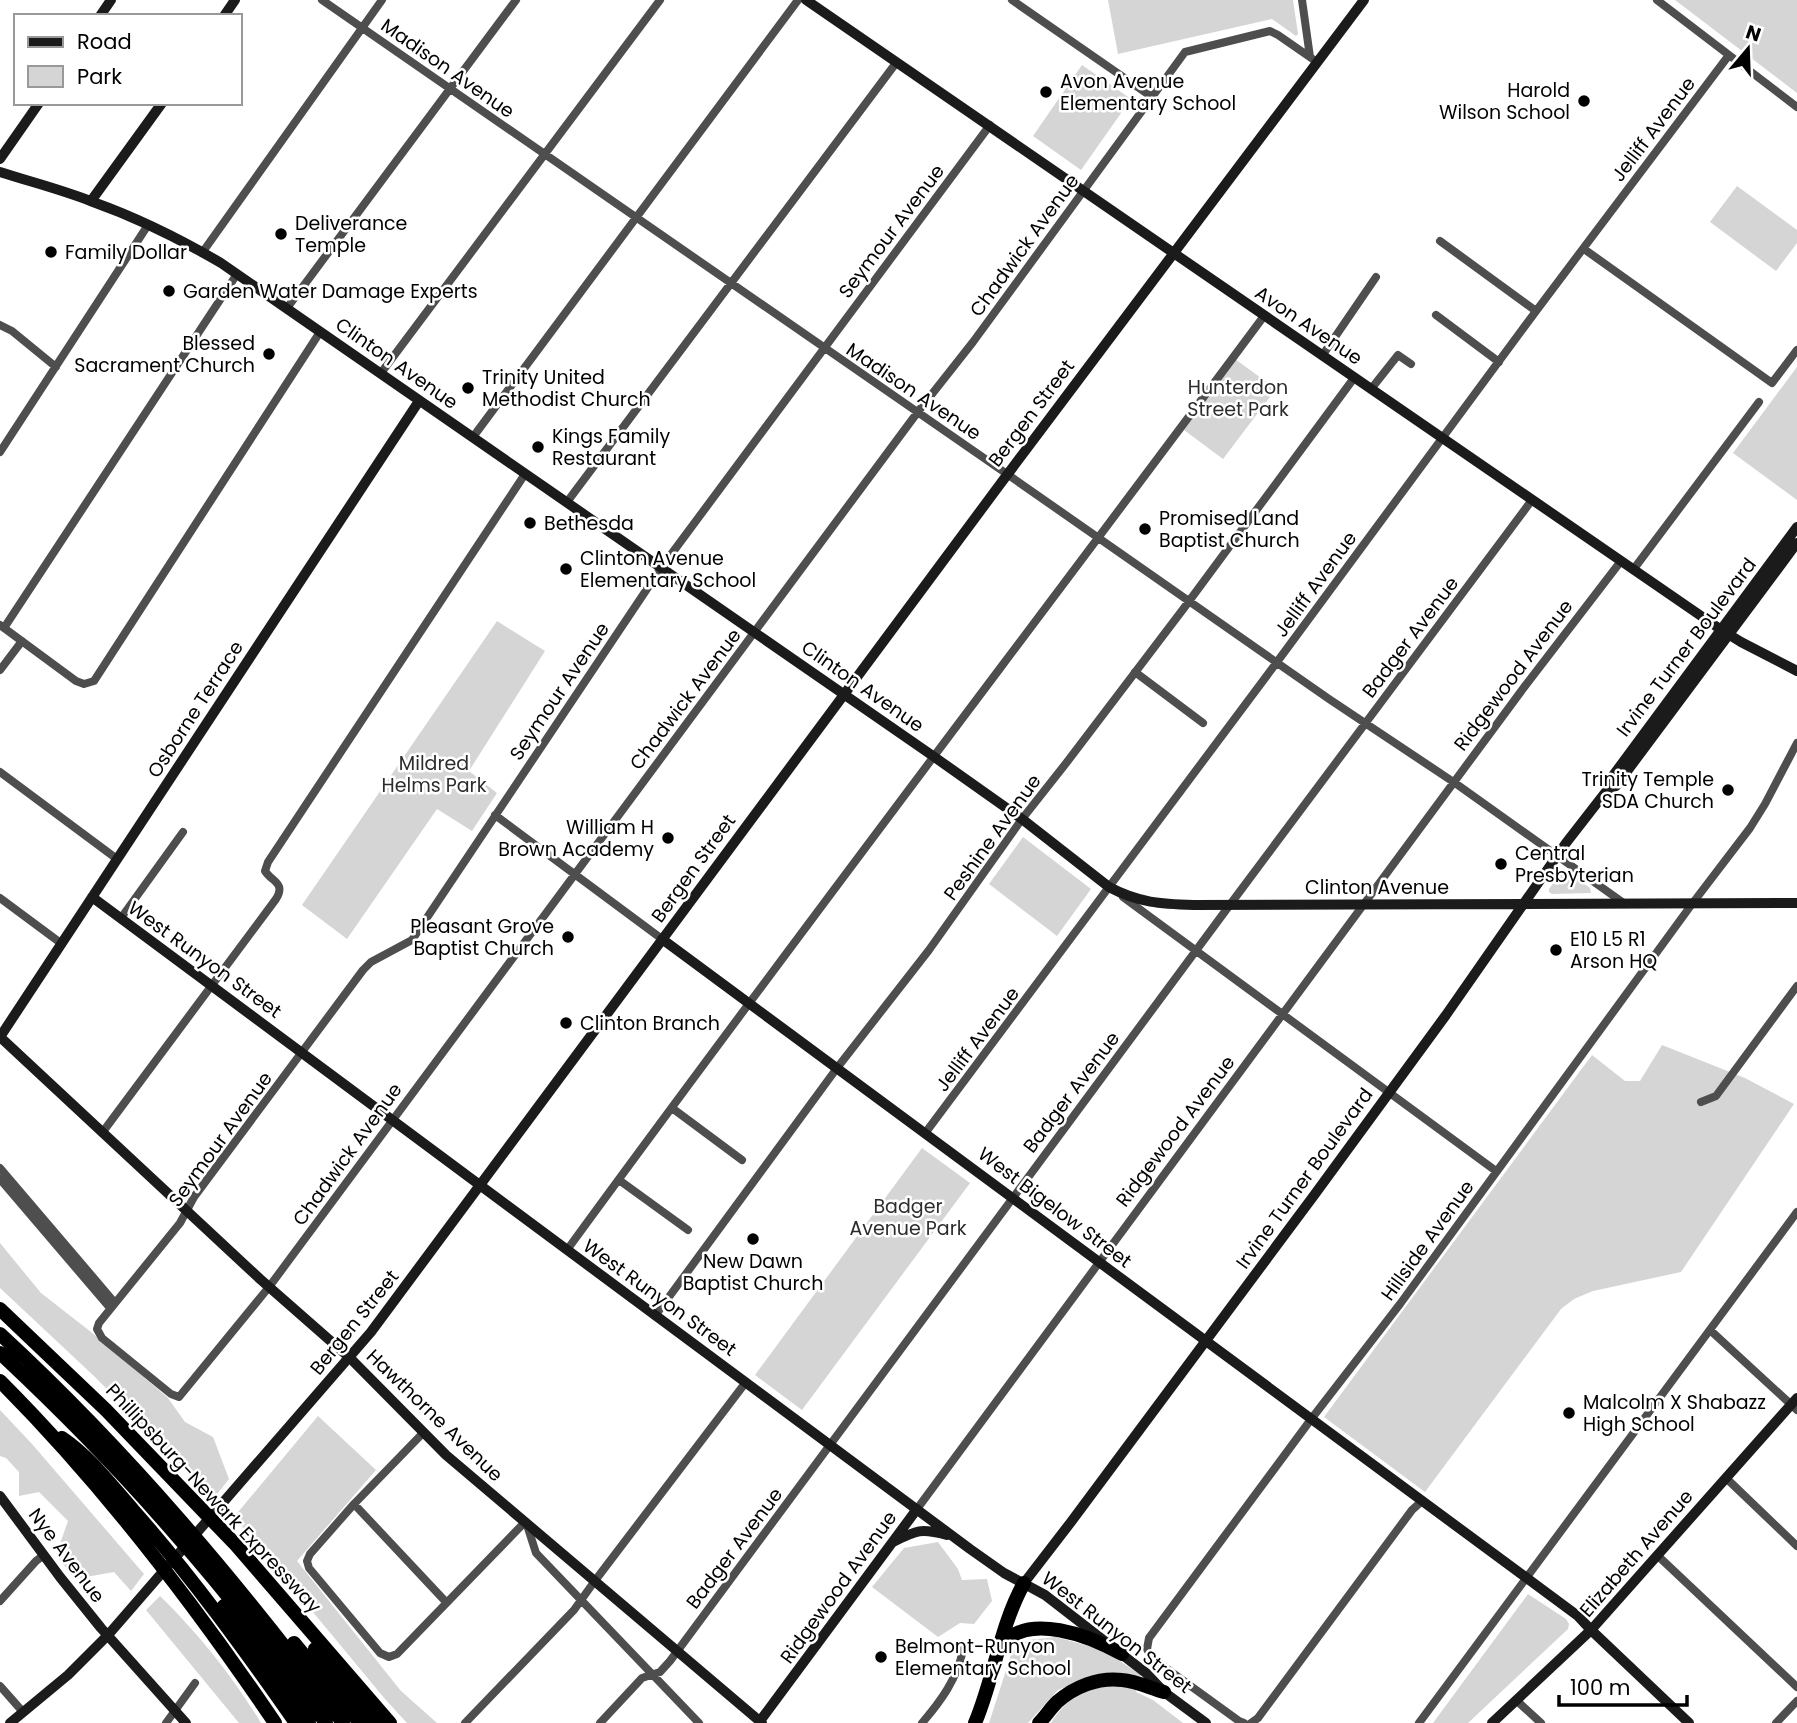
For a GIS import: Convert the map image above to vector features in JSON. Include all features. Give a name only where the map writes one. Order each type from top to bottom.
[{"type":"highway","name":"Phillipsburg-Newark Expressway","points":[[0,1309],[99,1402],[255,1566],[390,1723]]},
{"type":"highway","name":"Phillipsburg-Newark Expressway","points":[[0,1334],[78,1409],[173,1511],[244,1595],[343,1723]]},
{"type":"highway","points":[[0,1353],[80,1431],[179,1537],[253,1627],[326,1723]]},
{"type":"highway","points":[[0,1381],[109,1502],[169,1576],[275,1723]]},
{"type":"highway","points":[[43,1426],[77,1448],[139,1517],[202,1595],[296,1723]]},
{"type":"highway","points":[[189,1497],[375,1723]]},
{"type":"highway","points":[[173,1511],[264,1607],[359,1723]]},
{"type":"highway","points":[[179,1537],[212,1590],[309,1723]]},
{"type":"highway","points":[[975,1723],[1013,1606],[1024,1583]]},
{"type":"highway","points":[[1000,1648],[1019,1632],[1049,1629],[1087,1637],[1122,1654]]},
{"type":"highway","points":[[1041,1722],[1063,1697],[1091,1682],[1123,1680],[1164,1692]]},
{"type":"street","name":"Madison Avenue","points":[[322,0],[1455,783],[1625,904]]},
{"type":"street","points":[[202,253],[382,0]]},
{"type":"street","points":[[286,308],[516,0]]},
{"type":"street","points":[[382,373],[660,0]]},
{"type":"street","points":[[473,437],[798,0]]},
{"type":"street","name":"Avon Avenue","points":[[806,0],[1724,632],[1797,671]]},
{"type":"street","points":[[1012,0],[1152,97]]},
{"type":"street","points":[[1302,0],[1313,60]]},
{"type":"street","name":"Bergen Street","points":[[10,1723],[68,1675],[108,1635],[371,1332],[843,694],[1174,253],[1313,60],[1364,0]]},
{"type":"street","points":[[1657,0],[1797,107]]},
{"type":"street","name":"Chadwick Avenue","points":[[97,1329],[102,1338],[171,1394],[179,1397],[269,1287],[917,413],[973,342],[1185,52],[1270,32],[1313,60]]},
{"type":"street","name":"Jelliff Avenue","points":[[926,1132],[1729,55]]},
{"type":"street","points":[[567,502],[896,63]]},
{"type":"street","points":[[0,159],[38,105]]},
{"type":"street","points":[[91,201],[161,105]]},
{"type":"street","name":"Seymour Avenue","points":[[97,1329],[99,1323],[180,1223],[194,1197],[363,970],[371,962],[412,940],[661,568],[990,125]]},
{"type":"street","name":"Clinton Avenue","points":[[0,172],[91,201],[148,225],[237,274],[933,756],[1022,819],[1109,887],[1124,895],[1149,903],[1229,905],[1797,903]]},
{"type":"street","points":[[0,452],[148,225]]},
{"type":"street","points":[[1440,241],[1536,312]]},
{"type":"street","points":[[1584,249],[1772,383],[1797,350]]},
{"type":"street","points":[[237,274],[2,626],[76,681],[94,681],[320,332]]},
{"type":"street","points":[[1322,356],[1376,276]]},
{"type":"street","points":[[1436,315],[1499,362]]},
{"type":"street","points":[[567,1250],[933,756],[1264,316]]},
{"type":"street","points":[[0,325],[12,331],[56,368]]},
{"type":"street","points":[[1371,389],[1398,355],[1411,364]]},
{"type":"street","name":"Peshine Avenue","points":[[655,1316],[838,1068],[929,950],[1022,819],[1135,673],[1354,377]]},
{"type":"street","name":"Osborne Terrace","points":[[0,1037],[419,401]]},
{"type":"street","points":[[1633,570],[1759,402]]},
{"type":"street","points":[[102,1133],[279,894],[278,885],[265,871],[268,862],[526,474]]},
{"type":"street","name":"Badger Avenue","points":[[600,1723],[642,1678],[660,1672],[677,1651],[1532,500]]},
{"type":"street","name":"Irvine Turner Boulevard","points":[[1724,632],[1797,527]]},
{"type":"street","name":"Irvine Turner Boulevard","points":[[1024,1583],[1388,1093],[1608,789],[1609,781],[1797,542]]},
{"type":"street","name":"Ridgewood Avenue","points":[[761,1722],[1099,1261],[1621,561]]},
{"type":"street","points":[[0,670],[22,641]]},
{"type":"street","points":[[1135,673],[1203,723]]},
{"type":"street","name":"Hillside Avenue","points":[[1244,1723],[1152,1658],[1148,1653],[1149,1639],[1400,1304],[1758,816],[1797,743]]},
{"type":"street","points":[[0,772],[117,859]]},
{"type":"street","name":"West Bigelow Street","points":[[495,815],[1527,1577],[1578,1616],[1689,1723]]},
{"type":"street","points":[[121,919],[183,832]]},
{"type":"street","points":[[1109,887],[1496,1171]]},
{"type":"street","name":"West Runyon Street","points":[[92,897],[1004,1573],[1045,1595],[1152,1677],[1164,1692],[1206,1723]]},
{"type":"street","points":[[0,898],[62,944]]},
{"type":"street","points":[[1700,1102],[1716,1096],[1797,986]]},
{"type":"street","name":"Hawthorne Avenue","points":[[0,1037],[269,1287],[350,1357],[446,1455],[526,1524],[536,1553],[699,1723]]},
{"type":"street","points":[[673,1108],[742,1160]]},
{"type":"street","points":[[0,1168],[113,1306]]},
{"type":"street","points":[[0,1179],[113,1306]]},
{"type":"street","points":[[619,1180],[688,1230]]},
{"type":"street","points":[[1419,1723],[1797,1212]]},
{"type":"street","points":[[1710,1330],[1795,1404]]},
{"type":"street","points":[[465,1723],[574,1610],[746,1382]]},
{"type":"street","name":"Elizabeth Avenue","points":[[1493,1723],[1591,1630],[1795,1404]]},
{"type":"street","points":[[423,1433],[354,1504],[310,1554],[307,1561],[309,1568],[380,1653],[389,1657],[397,1654],[526,1524],[761,1722]]},
{"type":"street","points":[[1726,1478],[1797,1545]]},
{"type":"street","name":"Nye Avenue","points":[[0,1496],[60,1577],[186,1723]]},
{"type":"street","points":[[1251,1723],[1258,1718],[1412,1510],[1422,1501]]},
{"type":"street","points":[[354,1504],[446,1602]]},
{"type":"street","points":[[891,1543],[920,1531],[929,1530],[954,1536]]},
{"type":"street","points":[[0,1601],[44,1555]]},
{"type":"street","points":[[1657,1555],[1797,1687]]},
{"type":"street","points":[[922,1723],[951,1683],[963,1650]]},
{"type":"street","points":[[166,1723],[195,1684]]},
{"type":"street","points":[[0,1686],[23,1712]]},
{"type":"street","points":[[1516,1700],[1541,1723]]},
{"type":"street","points":[[1776,1723],[1797,1701]]},
{"type":"green space","points":[[1108,0],[1293,0],[1298,34],[1296,36],[1272,19],[1118,54]]},
{"type":"green space","points":[[1675,0],[1797,0],[1797,93]]},
{"type":"green space","points":[[1082,65],[1131,99],[1081,170],[1033,136]]},
{"type":"green space","points":[[1737,186],[1797,230],[1797,243],[1776,271],[1710,222]]},
{"type":"green space","name":"Hunterdon Street Park","points":[[1235,359],[1276,389],[1223,459],[1184,430]]},
{"type":"green space","points":[[1797,367],[1797,500],[1733,453]]},
{"type":"green space","name":"Mildred Helms Park","points":[[497,621],[545,651],[469,771],[497,793],[472,831],[437,809],[347,939],[302,905]]},
{"type":"green space","points":[[1023,837],[1091,889],[1057,936],[989,884]]},
{"type":"green space","points":[[1564,869],[1590,888],[1591,893],[1549,892]]},
{"type":"green space","points":[[1662,1045],[1745,1078],[1794,1104],[1681,1272],[1593,1291],[1574,1299],[1561,1309],[1425,1492],[1324,1417],[1592,1055],[1625,1081],[1640,1081]]},
{"type":"green space","name":"Badger Avenue Park","points":[[922,1148],[970,1183],[802,1410],[755,1375]]},
{"type":"green space","points":[[0,1243],[41,1293],[168,1398],[185,1422],[213,1437],[229,1479],[214,1498],[95,1377],[0,1288]]},
{"type":"green space","points":[[0,1410],[144,1574],[131,1591],[114,1572],[75,1579],[56,1555],[68,1521],[39,1492],[19,1496],[19,1472],[6,1458],[0,1456]]},
{"type":"green space","points":[[318,1416],[376,1470],[297,1561],[401,1691],[437,1723],[407,1723],[234,1517]]},
{"type":"green space","points":[[938,1542],[958,1569],[962,1580],[987,1579],[992,1601],[974,1624],[960,1623],[938,1637],[872,1587],[904,1548]]},
{"type":"green space","points":[[1528,1594],[1566,1619],[1568,1629],[1468,1723],[1433,1723]]},
{"type":"green space","points":[[160,1596],[215,1656],[261,1723],[239,1723],[146,1610]]},
{"type":"green space","points":[[1056,1637],[1103,1650],[1141,1675],[1139,1678],[1091,1676],[1058,1690],[1028,1723],[989,1723],[1012,1652],[1028,1640]]},
{"type":"green space","points":[[1107,1686],[1136,1689],[1136,1692],[1153,1700],[1183,1723],[1051,1723],[1074,1698]]},
{"type":"place","name":"Avon Avenue Elementary School","points":[[1046,92]]},
{"type":"place","name":"Harold Wilson School","points":[[1584,101]]},
{"type":"place","name":"Deliverance Temple","points":[[281,234]]},
{"type":"place","name":"Family Dollar","points":[[51,252]]},
{"type":"place","name":"Garden Water Damage Experts","points":[[169,291]]},
{"type":"place","name":"Blessed Sacrament Church","points":[[269,354]]},
{"type":"place","name":"Trinity United Methodist Church","points":[[468,388]]},
{"type":"place","name":"Kings Family Restaurant","points":[[538,447]]},
{"type":"place","name":"Bethesda","points":[[530,523]]},
{"type":"place","name":"Promised Land Baptist Church","points":[[1145,529]]},
{"type":"place","name":"Clinton Avenue Elementary School","points":[[566,569]]},
{"type":"place","name":"Trinity Temple SDA Church","points":[[1728,790]]},
{"type":"place","name":"William H Brown Academy","points":[[668,838]]},
{"type":"place","name":"Central Presbyterian","points":[[1501,864]]},
{"type":"place","name":"Pleasant Grove Baptist Church","points":[[568,937]]},
{"type":"place","name":"E10 L5 R1 Arson HQ","points":[[1556,950]]},
{"type":"place","name":"Clinton Branch","points":[[566,1023]]},
{"type":"place","name":"New Dawn Baptist Church","points":[[753,1239]]},
{"type":"place","name":"Malcolm X Shabazz High School","points":[[1569,1413]]},
{"type":"place","name":"Belmont-Runyon Elementary School","points":[[881,1657]]}]
